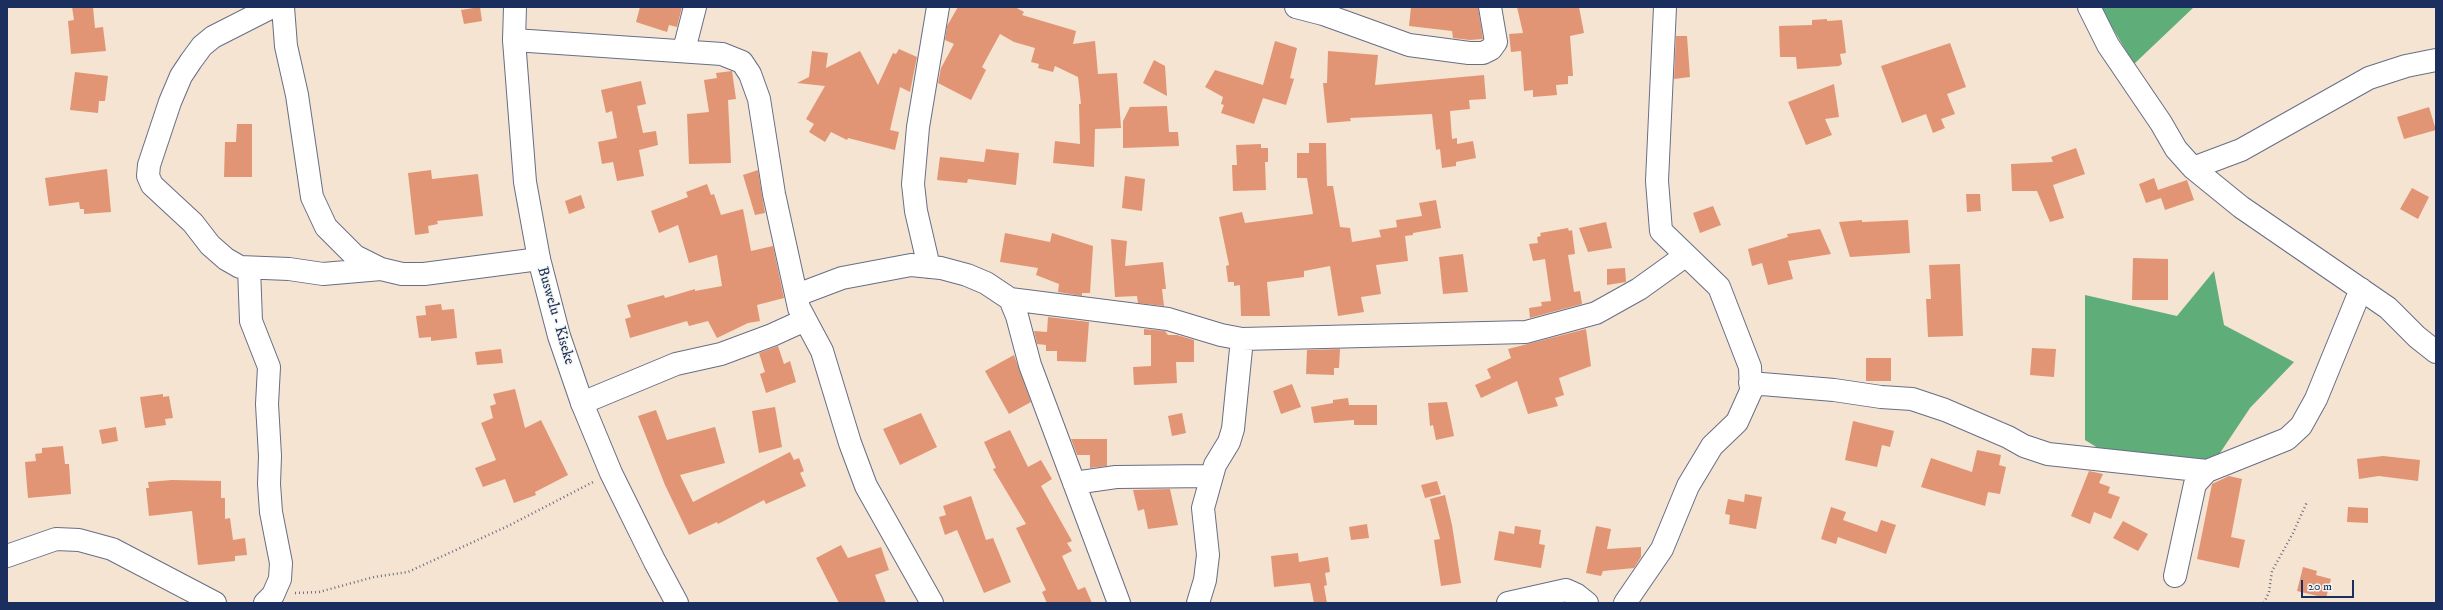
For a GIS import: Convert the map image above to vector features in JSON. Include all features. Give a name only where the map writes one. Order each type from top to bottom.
[{"type":"street","points":[[272,7],[213,37],[202,46],[181,76],[159,133],[148,170],[148,176],[152,185],[193,223],[210,245],[226,259],[240,267],[289,268],[324,274],[381,269]]},
{"type":"street","points":[[283,7],[286,46],[297,95],[312,198],[326,227],[355,256],[381,269],[402,274],[424,274],[539,259]]},
{"type":"street","name":"Buswelu - Kiseke","points":[[515,7],[514,40],[525,182],[539,259],[559,336],[582,403],[611,473],[677,603]]},
{"type":"street","points":[[684,50],[695,7]]},
{"type":"street","points":[[929,267],[916,211],[913,184],[918,127],[938,7]]},
{"type":"street","points":[[1296,7],[1323,14],[1410,45],[1469,53],[1483,53],[1491,49],[1496,42],[1490,7]]},
{"type":"street","points":[[1625,603],[1662,549],[1688,486],[1712,446],[1737,422],[1751,392],[1750,367],[1719,287],[1704,270],[1685,256],[1661,231],[1657,181],[1665,7]]},
{"type":"street","points":[[2089,7],[2108,45],[2161,123],[2176,149],[2193,168],[2241,207],[2388,308],[2417,337],[2436,352]]},
{"type":"street","points":[[514,40],[684,50],[722,54],[742,62],[750,74],[759,99],[774,194],[804,320],[822,351],[850,443],[866,486],[932,603]]},
{"type":"street","points":[[2193,168],[2241,150],[2369,78],[2406,66],[2436,60]]},
{"type":"street","points":[[797,295],[842,278],[911,265],[941,268],[966,275],[986,283],[1010,299],[1168,319],[1221,335],[1242,339],[1526,332],[1596,313],[1639,289],[1685,256]]},
{"type":"street","points":[[249,268],[251,321],[269,367],[267,404],[270,456],[269,484],[271,512],[281,563],[280,579],[269,599]]},
{"type":"street","points":[[2175,576],[2195,484],[2207,472],[2287,439],[2301,426],[2316,399],[2361,289]]},
{"type":"street","points":[[1010,299],[1017,316],[1030,365],[1119,603]]},
{"type":"street","points":[[582,403],[676,364],[721,354],[772,335],[804,320]]},
{"type":"street","points":[[1198,603],[1205,580],[1208,555],[1203,508],[1211,476],[1233,429],[1242,339]]},
{"type":"street","points":[[1750,383],[1834,390],[1880,397],[1912,399],[1945,410],[2008,437],[2024,446],[2048,454],[2207,472]]},
{"type":"street","points":[[1074,483],[1116,477],[1211,476]]},
{"type":"street","points":[[7,556],[56,539],[79,540],[112,549],[215,603]]},
{"type":"street","points":[[1508,603],[1566,590],[1577,595],[1587,603]]},
{"type":"path","points":[[269,599],[319,592],[374,577],[408,572],[508,526],[611,473]]},
{"type":"path","points":[[2264,603],[2269,592],[2272,571],[2293,533],[2307,502]]},
{"type":"green space","points":[[2100,7],[2194,7],[2134,64]]},
{"type":"green space","points":[[2214,271],[2224,325],[2294,362],[2250,408],[2212,465],[2106,453],[2085,440],[2085,295],[2177,316]]},
{"type":"building","points":[[72,7],[93,7],[95,28],[103,27],[106,51],[71,54],[68,21],[74,20]]},
{"type":"building","points":[[480,7],[482,21],[464,24],[461,10]]},
{"type":"building","points":[[640,7],[682,7],[677,27],[669,25],[667,32],[636,22]]},
{"type":"building","points":[[958,7],[1015,7],[1024,12],[1022,15],[1076,31],[1073,44],[1095,41],[1098,74],[1117,73],[1121,128],[1095,129],[1094,167],[1053,163],[1055,141],[1080,144],[1079,104],[1081,104],[1078,77],[1055,66],[1053,72],[1038,68],[1039,64],[1031,62],[1035,48],[1014,42],[1000,34],[982,67],[986,70],[971,100],[938,83],[941,68],[954,44],[945,40],[947,26]]},
{"type":"building","points":[[1411,7],[1478,7],[1483,39],[1470,40],[1453,38],[1452,31],[1409,26]]},
{"type":"building","points":[[1517,7],[1579,7],[1584,33],[1570,36],[1573,76],[1568,76],[1568,84],[1556,85],[1557,95],[1533,97],[1533,90],[1524,91],[1521,51],[1511,52],[1509,34],[1523,33]]},
{"type":"building","points":[[1827,19],[1827,21],[1842,20],[1846,53],[1840,54],[1842,64],[1839,66],[1797,69],[1796,57],[1780,57],[1779,26],[1812,25],[1812,20]]},
{"type":"building","points":[[1676,36],[1687,36],[1690,77],[1674,79]]},
{"type":"building","points":[[1275,41],[1297,48],[1290,78],[1294,79],[1286,105],[1263,98],[1254,124],[1221,113],[1224,105],[1221,104],[1223,97],[1205,87],[1215,70],[1263,85]]},
{"type":"building","points":[[1950,43],[1966,87],[1947,94],[1955,114],[1941,119],[1945,128],[1933,133],[1926,114],[1902,123],[1881,66]]},
{"type":"building","points":[[899,49],[917,57],[910,92],[900,87],[890,130],[899,132],[895,150],[848,138],[847,140],[831,132],[825,142],[809,132],[814,124],[806,119],[825,86],[797,83],[809,77],[812,51],[828,53],[826,68],[860,51],[878,85],[893,53],[896,54]]},
{"type":"building","points":[[1328,51],[1378,55],[1375,85],[1484,75],[1486,99],[1469,100],[1470,109],[1450,111],[1452,139],[1457,138],[1457,144],[1473,141],[1476,158],[1456,162],[1456,166],[1442,168],[1440,149],[1436,150],[1432,114],[1350,118],[1351,121],[1327,123],[1323,83],[1327,83]]},
{"type":"building","points":[[1154,60],[1165,66],[1167,96],[1143,83]]},
{"type":"building","points":[[732,71],[736,99],[728,100],[731,163],[689,164],[687,114],[709,112],[704,80],[717,78],[716,73]]},
{"type":"building","points":[[75,72],[108,76],[105,101],[99,101],[98,113],[70,110]]},
{"type":"building","points":[[641,81],[646,104],[637,106],[643,133],[656,131],[658,145],[639,150],[644,176],[617,181],[613,162],[602,164],[598,142],[617,138],[612,111],[606,113],[601,90]]},
{"type":"building","points":[[1834,84],[1839,117],[1825,119],[1832,135],[1806,145],[1788,102]]},
{"type":"building","points":[[1167,106],[1169,132],[1178,132],[1179,146],[1123,148],[1123,121],[1130,107]]},
{"type":"building","points":[[2429,107],[2436,130],[2404,139],[2397,117]]},
{"type":"building","points":[[237,124],[252,124],[252,177],[224,177],[225,142],[236,142]]},
{"type":"building","points":[[1309,143],[1326,143],[1327,186],[1333,186],[1340,227],[1350,228],[1352,242],[1381,237],[1379,230],[1397,227],[1396,220],[1422,216],[1419,203],[1436,200],[1441,228],[1405,236],[1408,261],[1376,265],[1381,294],[1361,297],[1364,312],[1338,316],[1330,266],[1304,271],[1304,277],[1267,282],[1270,316],[1241,316],[1240,285],[1234,286],[1234,282],[1228,282],[1226,266],[1229,265],[1219,217],[1242,212],[1245,223],[1313,214],[1307,178],[1297,178],[1297,153],[1309,153]]},
{"type":"building","points":[[1261,144],[1261,148],[1268,148],[1268,162],[1265,162],[1266,190],[1233,191],[1232,165],[1237,165],[1236,145]]},
{"type":"building","points":[[2076,148],[2085,174],[2053,185],[2064,218],[2050,222],[2037,191],[2012,191],[2011,164],[2053,162],[2051,157]]},
{"type":"building","points":[[986,149],[1019,153],[1016,185],[968,179],[967,183],[937,180],[940,157],[984,162]]},
{"type":"building","points":[[107,169],[111,212],[84,214],[84,209],[80,209],[79,202],[49,206],[45,178]]},
{"type":"building","points":[[431,170],[432,179],[478,174],[483,216],[437,221],[438,224],[428,226],[429,233],[415,235],[408,173]]},
{"type":"building","points":[[758,170],[765,213],[755,215],[743,175]]},
{"type":"building","points":[[1125,176],[1145,179],[1142,211],[1122,208]]},
{"type":"building","points":[[2154,178],[2158,190],[2187,180],[2194,200],[2165,210],[2161,198],[2146,203],[2139,184]]},
{"type":"building","points":[[707,184],[711,195],[714,194],[721,215],[743,209],[751,251],[773,246],[784,298],[757,305],[760,321],[748,323],[717,338],[708,321],[689,326],[687,321],[630,338],[625,319],[631,317],[627,305],[664,295],[665,298],[695,289],[695,291],[722,286],[717,255],[689,263],[678,225],[659,233],[651,211],[688,197],[686,192]]},
{"type":"building","points":[[2412,188],[2429,197],[2418,219],[2400,209]]},
{"type":"building","points":[[1966,194],[1980,194],[1981,211],[1967,212]]},
{"type":"building","points":[[581,195],[585,208],[569,214],[565,201]]},
{"type":"building","points":[[1713,206],[1721,225],[1700,233],[1693,213]]},
{"type":"building","points":[[1862,220],[1862,222],[1908,220],[1910,253],[1850,257],[1839,222]]},
{"type":"building","points":[[1606,222],[1612,248],[1588,252],[1579,228]]},
{"type":"building","points":[[1568,228],[1569,231],[1572,230],[1575,254],[1568,255],[1574,292],[1580,291],[1582,304],[1530,318],[1529,308],[1542,306],[1541,302],[1551,301],[1545,259],[1533,261],[1529,244],[1538,243],[1537,237],[1541,236],[1540,233]]},
{"type":"building","points":[[1820,229],[1831,254],[1788,261],[1793,279],[1768,285],[1762,263],[1752,266],[1748,249],[1788,237],[1787,234]]},
{"type":"building","points":[[1005,233],[1050,242],[1052,233],[1093,246],[1090,293],[1082,293],[1082,296],[1058,292],[1059,284],[1036,275],[1038,268],[1000,262]]},
{"type":"building","points":[[1111,239],[1127,241],[1125,266],[1163,262],[1166,289],[1162,289],[1164,306],[1138,303],[1137,296],[1115,297]]},
{"type":"building","points":[[1463,254],[1468,292],[1443,294],[1439,257]]},
{"type":"building","points":[[2133,258],[2168,259],[2168,300],[2132,300]]},
{"type":"building","points":[[1960,264],[1963,336],[1928,337],[1926,299],[1931,299],[1929,265]]},
{"type":"building","points":[[1625,268],[1626,282],[1607,285],[1607,269]]},
{"type":"building","points":[[441,304],[442,310],[454,309],[457,338],[431,341],[431,337],[419,338],[416,316],[426,315],[425,306]]},
{"type":"building","points":[[1048,317],[1089,322],[1086,362],[1057,361],[1057,351],[1046,351],[1046,345],[1037,344],[1034,331],[1047,332]]},
{"type":"building","points":[[1144,329],[1165,331],[1168,335],[1177,335],[1194,340],[1194,362],[1176,362],[1177,383],[1134,385],[1133,367],[1151,366],[1151,335],[1144,335]]},
{"type":"building","points":[[1586,329],[1591,366],[1559,378],[1564,395],[1555,398],[1558,406],[1528,414],[1517,381],[1481,398],[1475,385],[1491,378],[1487,369],[1511,358],[1508,349]]},
{"type":"building","points":[[778,346],[784,364],[790,361],[796,382],[766,393],[760,374],[765,372],[759,353]]},
{"type":"building","points":[[2032,348],[2056,349],[2054,377],[2030,375]]},
{"type":"building","points":[[501,349],[503,363],[477,365],[475,352]]},
{"type":"building","points":[[1340,349],[1339,368],[1334,368],[1334,375],[1306,374],[1307,350]]},
{"type":"building","points":[[1014,355],[1031,402],[1009,414],[985,371]]},
{"type":"building","points":[[1866,358],[1891,358],[1891,381],[1866,381]]},
{"type":"building","points":[[1292,384],[1301,407],[1281,414],[1273,391]]},
{"type":"building","points":[[515,389],[525,428],[541,420],[568,475],[535,492],[536,495],[514,503],[505,479],[483,487],[475,468],[496,460],[481,423],[493,418],[490,406],[496,404],[493,394]]},
{"type":"building","points":[[163,394],[163,397],[169,396],[173,418],[165,419],[166,425],[145,428],[140,397]]},
{"type":"building","points":[[1348,398],[1349,405],[1377,405],[1377,425],[1354,425],[1354,420],[1314,423],[1311,407],[1333,403],[1333,400]]},
{"type":"building","points":[[1447,402],[1454,436],[1436,440],[1433,425],[1430,426],[1428,403]]},
{"type":"building","points":[[775,407],[782,447],[759,453],[752,411]]},
{"type":"building","points":[[656,410],[667,440],[715,427],[725,463],[680,475],[693,502],[790,452],[794,460],[799,458],[804,471],[800,473],[806,486],[766,504],[764,500],[718,524],[717,522],[689,535],[665,485],[638,416]]},
{"type":"building","points":[[921,413],[937,447],[900,465],[883,429]]},
{"type":"building","points":[[1182,413],[1186,433],[1172,436],[1168,416]]},
{"type":"building","points":[[1853,421],[1894,431],[1890,447],[1882,445],[1877,467],[1845,460]]},
{"type":"building","points":[[116,427],[118,441],[102,444],[99,430]]},
{"type":"building","points":[[1010,430],[1028,467],[1041,460],[1052,479],[1041,486],[1072,541],[1067,543],[1072,551],[1062,556],[1078,590],[1085,587],[1092,603],[1047,603],[1042,592],[1046,590],[1016,528],[1026,524],[993,469],[996,468],[984,442]]},
{"type":"building","points":[[1071,439],[1107,439],[1107,466],[1090,468],[1090,455],[1077,455]]},
{"type":"building","points":[[63,446],[65,464],[69,464],[71,494],[28,498],[25,462],[36,461],[35,454],[42,453],[42,448]]},
{"type":"building","points":[[1977,450],[2001,455],[1999,465],[2006,467],[2000,494],[1988,492],[1985,506],[1921,487],[1931,458],[1972,472]]},
{"type":"building","points":[[2383,456],[2420,460],[2418,481],[2379,476],[2359,479],[2357,459]]},
{"type":"building","points":[[2089,471],[2103,474],[2099,483],[2110,487],[2108,493],[2120,497],[2111,519],[2094,512],[2090,524],[2071,516]]},
{"type":"building","points":[[2229,476],[2242,479],[2231,537],[2245,540],[2239,568],[2197,559],[2212,484]]},
{"type":"building","points":[[172,480],[221,481],[221,498],[225,498],[225,519],[230,518],[233,540],[245,538],[247,555],[235,556],[235,561],[198,565],[192,511],[149,516],[146,488],[149,488],[148,482]]},
{"type":"building","points":[[1437,481],[1441,494],[1425,498],[1421,485]]},
{"type":"building","points":[[1170,489],[1178,525],[1148,529],[1144,509],[1138,511],[1133,490]]},
{"type":"building","points":[[1745,494],[1762,497],[1756,529],[1729,524],[1730,515],[1725,514],[1728,499],[1744,502]]},
{"type":"building","points":[[1445,495],[1452,525],[1461,583],[1441,586],[1434,540],[1440,539],[1430,499]]},
{"type":"building","points":[[971,496],[986,540],[993,538],[1011,582],[984,593],[957,530],[945,535],[939,517],[946,515],[943,506]]},
{"type":"building","points":[[1831,507],[1846,512],[1843,520],[1877,532],[1881,520],[1896,525],[1886,554],[1838,537],[1836,544],[1821,539]]},
{"type":"building","points":[[2348,507],[2368,508],[2368,523],[2347,522]]},
{"type":"building","points":[[2123,521],[2148,534],[2138,551],[2113,538]]},
{"type":"building","points":[[1367,524],[1369,538],[1351,540],[1349,527]]},
{"type":"building","points":[[1515,526],[1541,530],[1539,544],[1545,545],[1541,568],[1494,560],[1499,531],[1514,534]]},
{"type":"building","points":[[1596,526],[1611,529],[1607,549],[1641,547],[1641,557],[1634,568],[1603,571],[1601,576],[1586,573]]},
{"type":"building","points":[[841,545],[848,558],[881,547],[889,570],[875,575],[886,603],[839,603],[816,558]]},
{"type":"building","points":[[1298,553],[1299,562],[1328,557],[1330,572],[1325,573],[1327,585],[1324,586],[1327,603],[1314,603],[1310,583],[1274,587],[1271,556]]},
{"type":"building","points":[[2303,567],[2317,571],[2316,575],[2331,579],[2326,598],[2297,591]]}]
